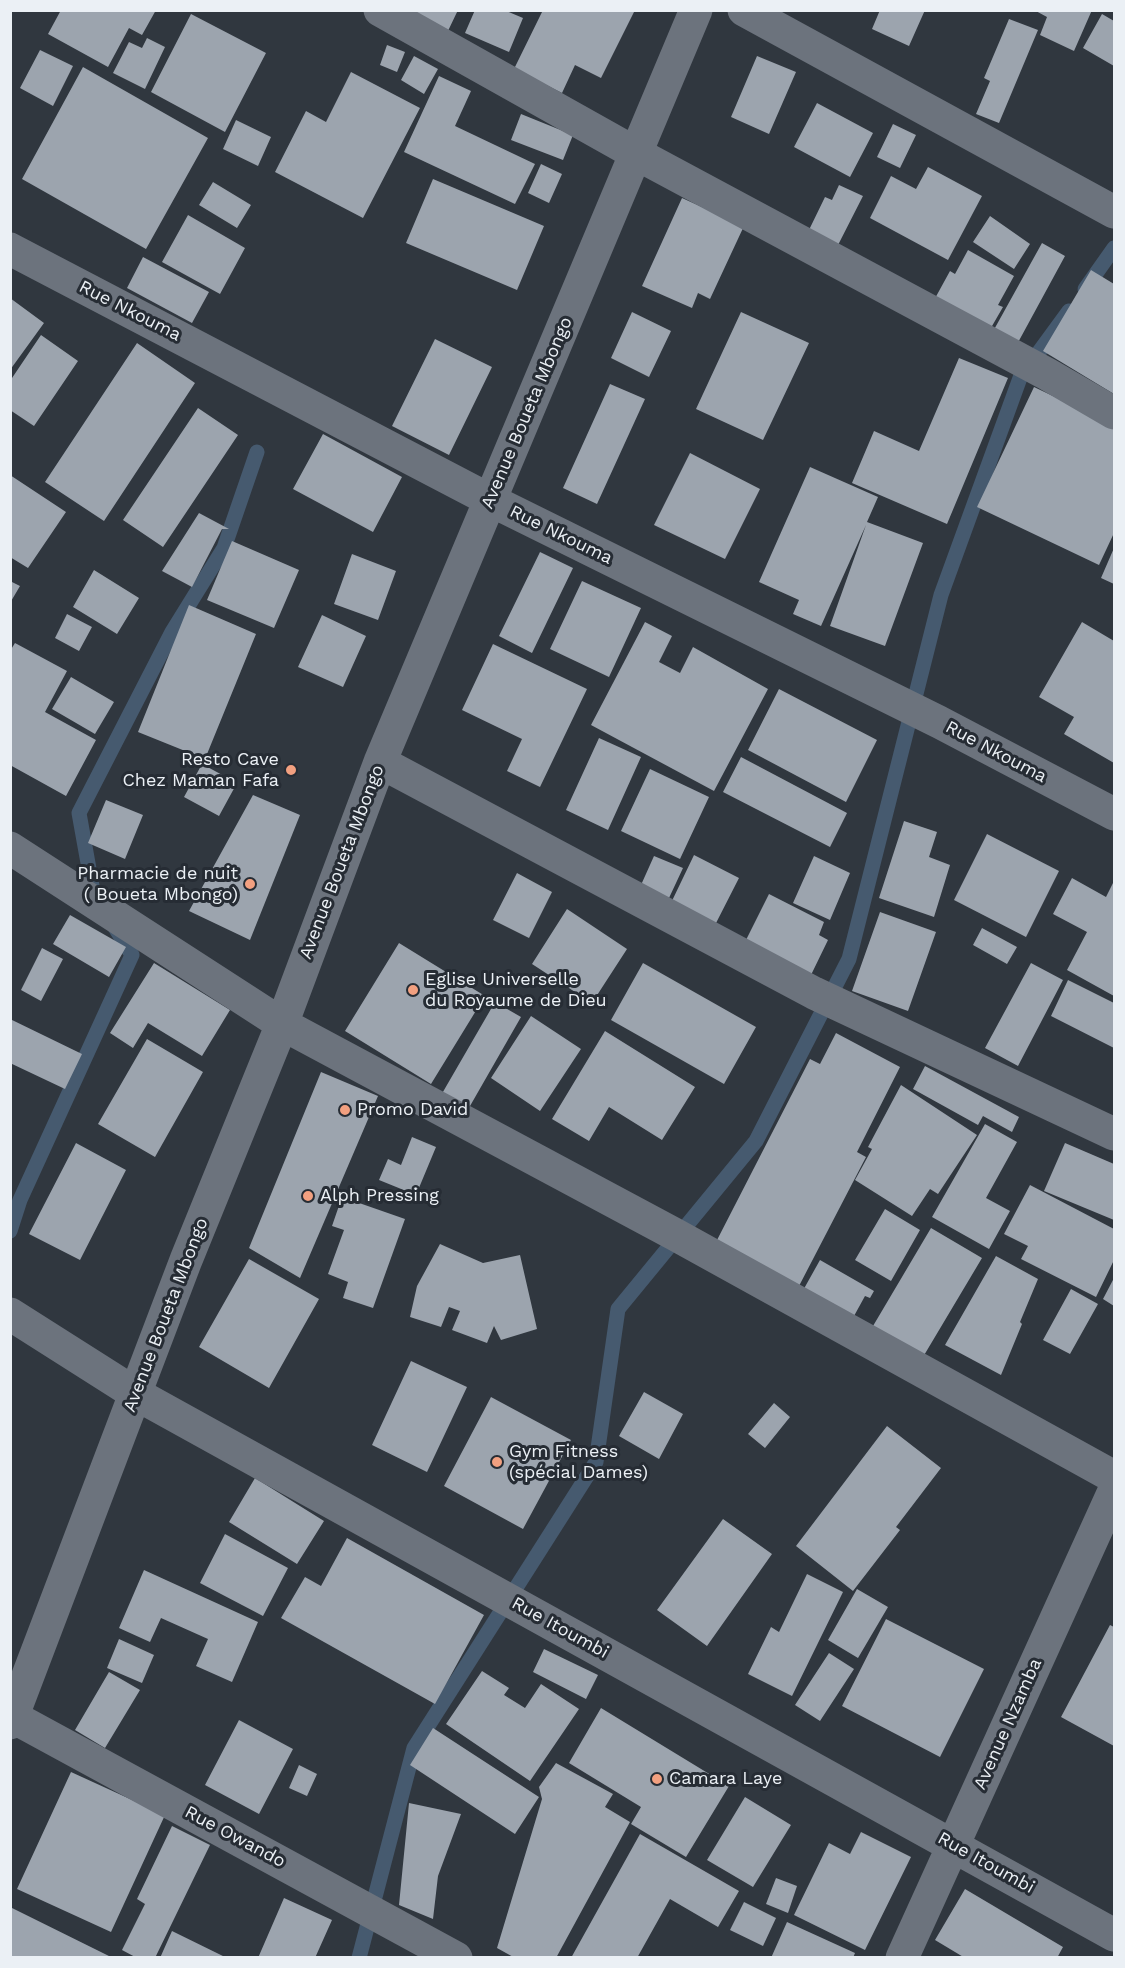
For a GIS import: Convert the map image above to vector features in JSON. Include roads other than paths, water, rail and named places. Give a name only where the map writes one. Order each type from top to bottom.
[{"type":"street","points":[[380,10],[635,153],[1047,374],[1114,413]]},
{"type":"street","name":"Avenue Boueta Mbongo","points":[[15,1701],[136,1394],[186,1260],[282,1024],[380,762],[696,10]]},
{"type":"street","points":[[744,10],[1114,212]]},
{"type":"street","name":"Rue Nkouma","points":[[10,249],[490,500],[928,717],[1114,814]]},
{"type":"street","points":[[380,762],[814,993],[1114,1134]]},
{"type":"street","points":[[10,848],[282,1024],[676,1235],[1114,1477]]},
{"type":"street","name":"Rue Itoumbi","points":[[10,1314],[136,1394],[1114,1935]]},
{"type":"street","name":"Avenue Nzamba","points":[[902,1958],[1114,1491]]},
{"type":"street","name":"Rue Owando","points":[[15,1701],[456,1958]]},
{"type":"waterway","points":[[1085,289],[1114,248]]},
{"type":"waterway","points":[[359,1958],[414,1748],[596,1462],[618,1309],[756,1141],[849,959],[941,595],[1020,378],[1069,311]]},
{"type":"waterway","points":[[98,899],[93,891],[79,813],[172,632],[224,548],[257,452]]},
{"type":"waterway","points":[[10,1231],[20,1200],[132,955],[113,924]]},
{"type":"place","name":"Resto Cave Chez Maman Fafa","points":[[291,770]]},
{"type":"place","name":"Pharmacie de nuit ( Boueta Mbongo)","points":[[250,884]]},
{"type":"place","name":"Eglise Universelle du Royaume de Dieu","points":[[413,990]]},
{"type":"place","name":"Promo David","points":[[345,1110]]},
{"type":"place","name":"Alph Pressing","points":[[308,1196]]},
{"type":"place","name":"Gym Fitness (spécial Dames)","points":[[497,1462]]},
{"type":"place","name":"Camara Laye","points":[[657,1779]]}]
